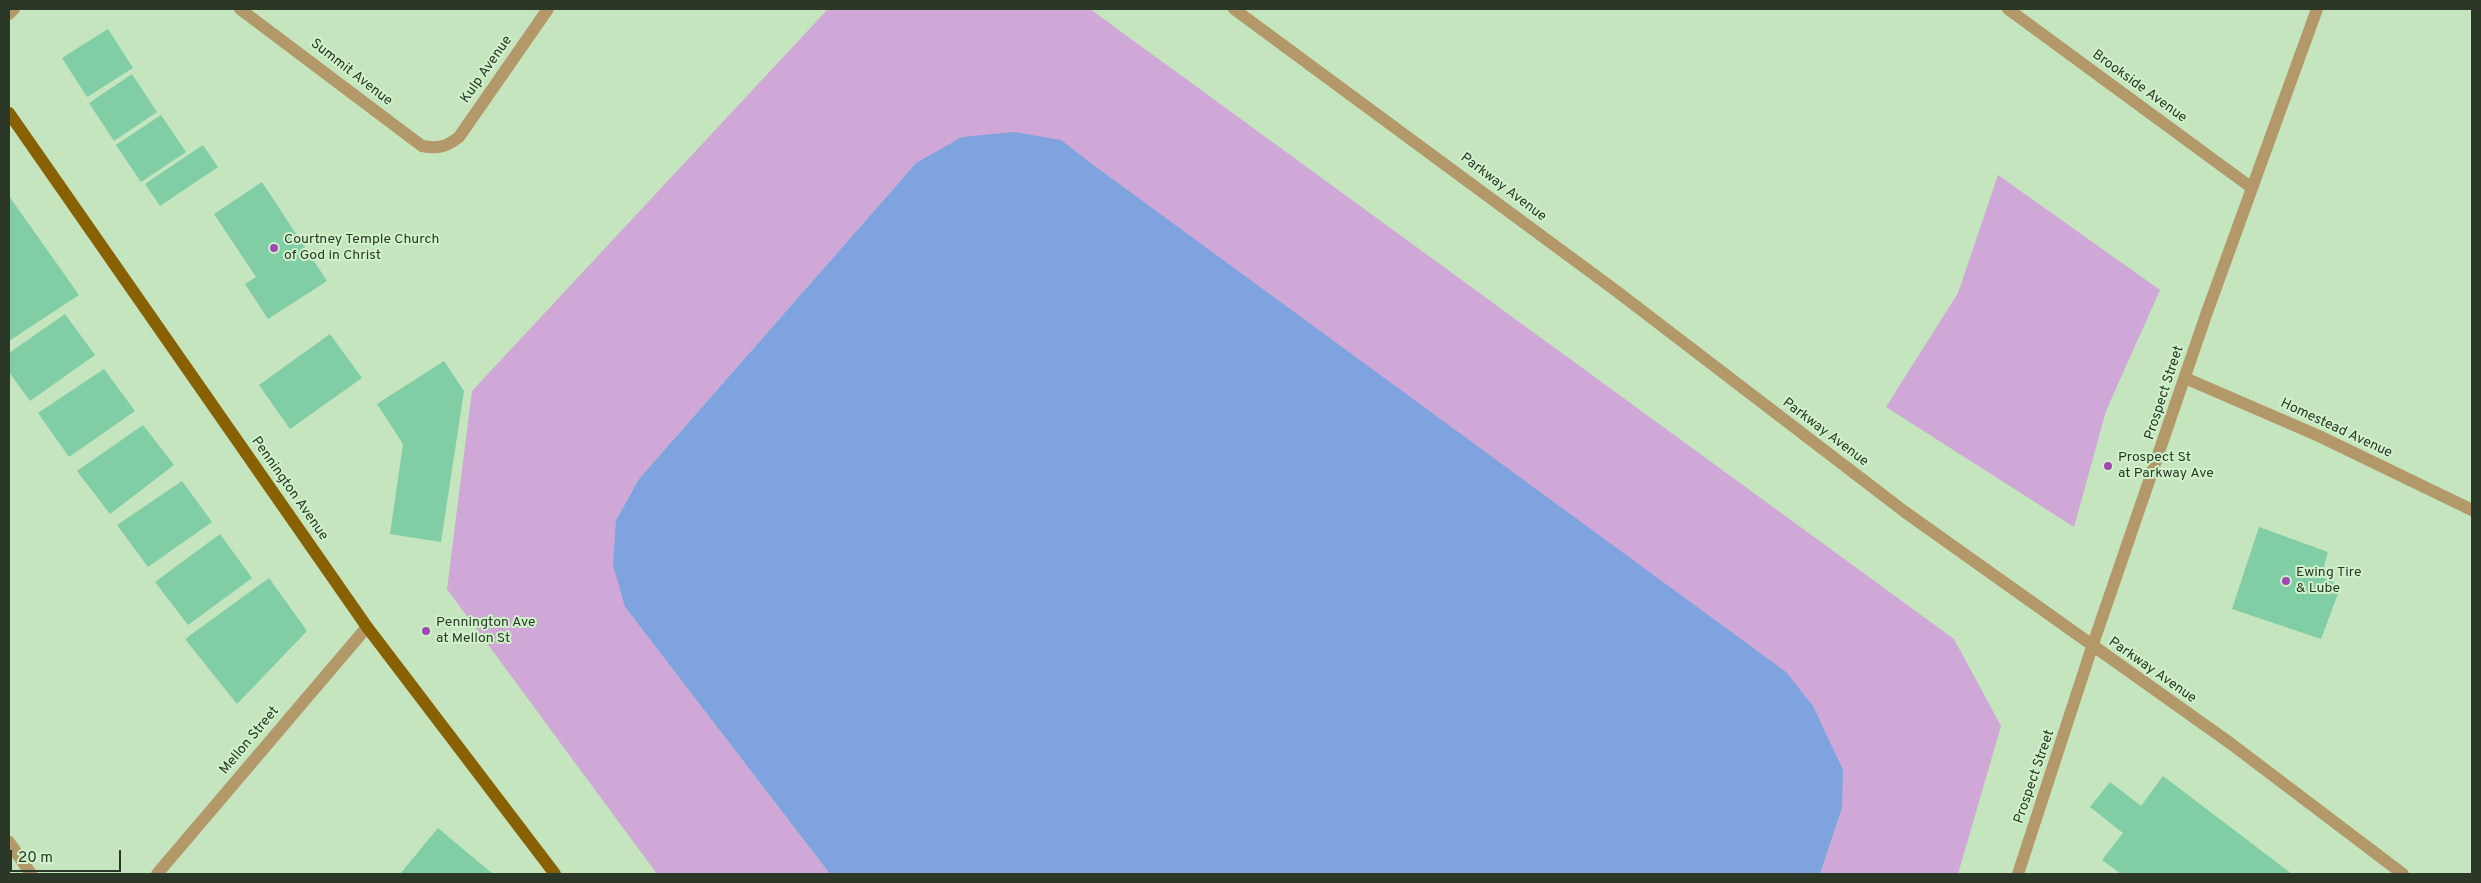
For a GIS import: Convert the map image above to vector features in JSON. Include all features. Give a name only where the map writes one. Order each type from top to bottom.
[{"type":"main road","name":"Pennington Avenue","points":[[9,113],[367,627],[555,874]]},
{"type":"street","points":[[9,14],[14,9]]},
{"type":"street","name":"Summit Avenue","points":[[240,9],[422,146],[436,148],[447,146]]},
{"type":"street","name":"Kulp Avenue","points":[[447,146],[459,137],[548,9]]},
{"type":"street","name":"Parkway Avenue","points":[[1234,9],[1615,290],[1905,512],[2092,647],[2230,743],[2403,874]]},
{"type":"street","name":"Brookside Avenue","points":[[2008,9],[2252,188]]},
{"type":"street","name":"Prospect Street","points":[[2018,874],[2092,647],[2252,188],[2317,9]]},
{"type":"street","name":"Homestead Avenue","points":[[2185,378],[2320,436],[2472,510]]},
{"type":"street","name":"Mellon Street","points":[[157,874],[367,627]]},
{"type":"street","points":[[9,842],[31,874]]},
{"type":"shaded area","points":[[828,9],[1090,9],[1954,639],[2001,726],[1958,874],[1820,874],[1842,808],[1061,140],[916,163],[639,479],[616,520],[625,607],[830,874],[657,874],[447,589],[472,391]]},
{"type":"shaded area","points":[[1998,175],[2160,290],[2106,411],[2074,527],[1886,407],[1958,293]]},
{"type":"water","points":[[1014,132],[1061,140],[1786,672],[1813,706],[1843,770],[1842,808],[1820,874],[830,874],[625,607],[613,565],[616,520],[639,479],[916,163],[962,137]]},
{"type":"building","points":[[108,29],[133,68],[87,97],[62,58]]},
{"type":"building","points":[[132,74],[157,112],[114,141],[89,103]]},
{"type":"building","points":[[161,115],[186,152],[141,182],[116,145]]},
{"type":"building","points":[[203,145],[218,167],[160,206],[145,184]]},
{"type":"building","points":[[262,182],[327,281],[268,319],[245,284],[256,277],[214,214]]},
{"type":"building","points":[[9,196],[79,295],[9,341]]},
{"type":"building","points":[[65,314],[95,355],[30,401],[9,372],[9,353]]},
{"type":"building","points":[[330,334],[362,378],[290,429],[259,385]]},
{"type":"building","points":[[444,361],[464,391],[441,542],[390,534],[403,444],[377,404]]},
{"type":"building","points":[[104,369],[135,411],[69,457],[38,413]]},
{"type":"building","points":[[143,425],[174,465],[110,514],[77,471]]},
{"type":"building","points":[[182,481],[212,522],[148,567],[117,525]]},
{"type":"building","name":"Ewing Tire & Lube","points":[[2259,527],[2328,552],[2321,576],[2341,586],[2321,639],[2232,609]]},
{"type":"building","points":[[220,534],[252,578],[188,625],[155,582]]},
{"type":"building","points":[[269,578],[307,631],[237,704],[185,639]]},
{"type":"building","points":[[2163,776],[2292,874],[2121,874],[2102,860],[2123,833],[2090,807],[2110,782],[2141,806]]},
{"type":"building","points":[[438,828],[493,874],[400,874]]},
{"type":"place","name":"Courtney Temple Church of God in Christ","points":[[274,248]]},
{"type":"place","name":"Prospect St at Parkway Ave","points":[[2108,466]]},
{"type":"place","name":"Ewing Tire & Lube","points":[[2286,581]]},
{"type":"place","name":"Pennington Ave at Mellon St","points":[[426,631]]}]
